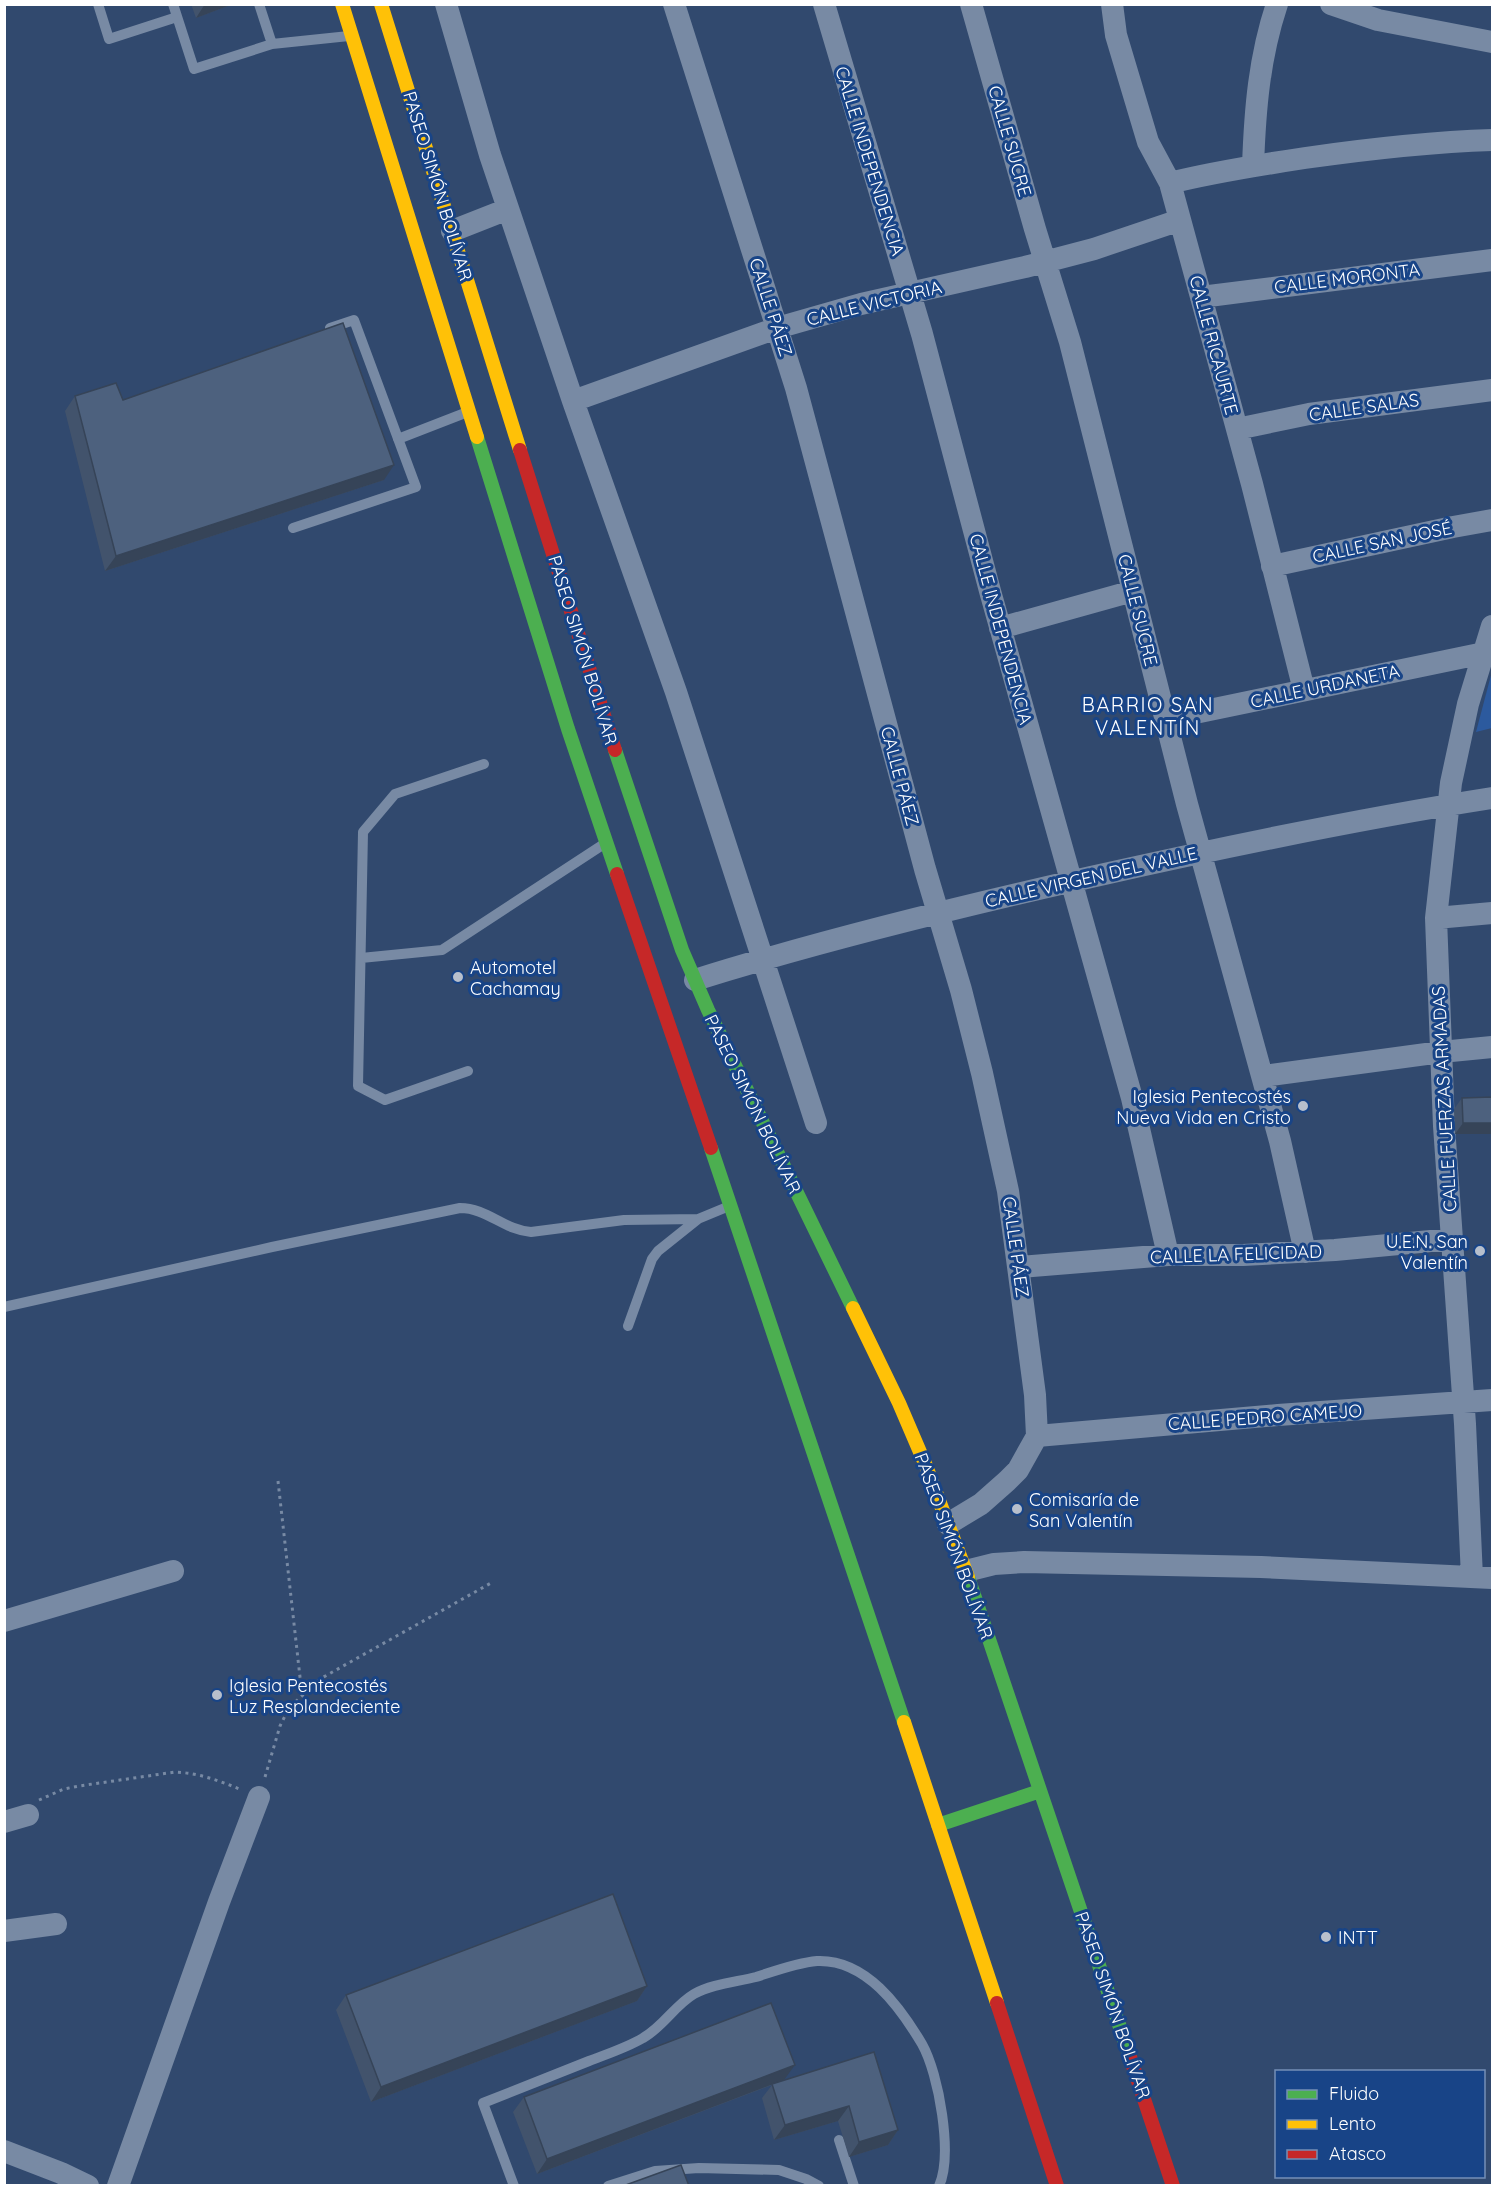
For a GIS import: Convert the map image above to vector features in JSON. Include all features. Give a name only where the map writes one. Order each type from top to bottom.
[{"type":"main road","name":"PASEO SIMÓN BOLÍVAR","points":[[342,4],[565,718],[843,1536],[1057,2186]]},
{"type":"main road","name":"PASEO SIMÓN BOLÍVAR","points":[[381,4],[604,718],[651,860],[695,980],[756,1111],[899,1403],[926,1466],[966,1570],[1173,2186]]},
{"type":"main road","points":[[938,1825],[1040,1791]]},
{"type":"street","points":[[446,4],[508,210],[675,692],[816,1123]]},
{"type":"street","name":"CALLE PÁEZ","points":[[674,4],[796,388],[982,1073],[1008,1191],[1020,1266],[1035,1395],[1037,1436]]},
{"type":"street","name":"CALLE INDEPENDENCIA","points":[[824,4],[909,293],[1132,1098],[1168,1256]]},
{"type":"street","name":"CALLE SUCRE","points":[[971,4],[1070,342],[1201,853],[1280,1141],[1305,1252]]},
{"type":"street","name":"CALLE RICAURTE","points":[[1112,4],[1116,35],[1148,142],[1170,183],[1237,429],[1304,690]]},
{"type":"street","points":[[1253,166],[1255,109],[1260,69],[1267,32],[1277,4]]},
{"type":"street","points":[[1331,4],[1378,20],[1492,42]]},
{"type":"street","points":[[1170,183],[1253,166],[1431,142],[1492,140]]},
{"type":"street","points":[[452,231],[508,210]]},
{"type":"street","name":"CALLE VICTORIA","points":[[573,401],[777,328],[861,304],[1046,262],[1128,239],[1180,220]]},
{"type":"street","name":"CALLE MORONTA","points":[[1201,297],[1492,260]]},
{"type":"street","name":"CALLE SALAS","points":[[1237,429],[1309,414],[1492,390]]},
{"type":"street","name":"CALLE SAN JOSÉ","points":[[1272,566],[1453,526],[1492,520]]},
{"type":"street","points":[[1000,628],[1133,591]]},
{"type":"street","name":"CALLE FUERZAS ARMADAS","points":[[1482,1578],[1463,1402],[1441,1052],[1436,918],[1451,783],[1468,704],[1492,626]]},
{"type":"street","name":"CALLE URDANETA","points":[[1166,718],[1484,653]]},
{"type":"street","name":"CALLE VIRGEN DEL VALLE","points":[[695,980],[763,958],[938,912],[1201,853],[1492,798]]},
{"type":"street","points":[[1436,918],[1492,913]]},
{"type":"street","points":[[1263,1076],[1492,1047]]},
{"type":"street","name":"CALLE LA FELICIDAD","points":[[1020,1266],[1168,1256],[1305,1252],[1452,1239]]},
{"type":"street","name":"CALLE PEDRO CAMEJO","points":[[1037,1436],[1492,1400]]},
{"type":"street","points":[[948,1524],[981,1504],[1007,1481],[1018,1470],[1037,1436]]},
{"type":"street","points":[[966,1570],[1008,1562],[1036,1562],[1261,1566],[1482,1578]]},
{"type":"street","points":[[4,1621],[173,1571]]},
{"type":"street","points":[[118,2186],[215,1912],[259,1797]]},
{"type":"street","points":[[4,1822],[28,1815]]},
{"type":"street","points":[[4,1931],[56,1924]]},
{"type":"street","points":[[4,2151],[62,2173],[88,2186]]},
{"type":"lane","points":[[98,4],[109,39],[177,17]]},
{"type":"lane","points":[[173,4],[194,69],[272,44],[352,36]]},
{"type":"lane","points":[[259,4],[272,44]]},
{"type":"lane","points":[[293,528],[416,487],[354,320],[321,332]]},
{"type":"lane","points":[[398,438],[469,411]]},
{"type":"lane","points":[[468,1071],[385,1100],[358,1086],[363,832],[395,794],[484,764]]},
{"type":"lane","points":[[360,958],[442,950],[607,843]]},
{"type":"lane","points":[[628,1326],[652,1259],[658,1251],[698,1218],[731,1205]]},
{"type":"lane","points":[[4,1307],[460,1208],[483,1212],[506,1226],[531,1232],[624,1220],[698,1218]]},
{"type":"lane","points":[[514,2186],[483,2103],[644,2037],[684,2002],[701,1991],[799,1964],[818,1961],[835,1962],[862,1973],[874,1983],[909,2023],[925,2049],[936,2087],[945,2137],[945,2165],[939,2186]]},
{"type":"lane","points":[[839,2140],[854,2186]]},
{"type":"lane","points":[[608,2186],[655,2171],[710,2168],[779,2170],[819,2186]]},
{"type":"path","points":[[279,1481],[302,1695]]},
{"type":"path","points":[[28,1815],[31,1806],[37,1801],[64,1789],[157,1773],[190,1773],[217,1780],[259,1797],[280,1726],[289,1708],[302,1695],[320,1679],[491,1583]]},
{"type":"shaded area","points":[[1492,672],[1492,728],[1476,732],[1490,679]]},
{"type":"building","points":[[343,323],[394,465],[116,556],[75,396],[116,383],[123,400]]},
{"type":"building","points":[[1492,1097],[1492,1123],[1463,1123],[1462,1098]]},
{"type":"building","points":[[613,1894],[647,1986],[381,2087],[346,1995]]},
{"type":"building","points":[[771,2003],[795,2065],[547,2159],[524,2097]]},
{"type":"building","points":[[874,2052],[898,2130],[859,2142],[849,2106],[785,2125],[772,2084]]},
{"type":"building","points":[[681,2165],[689,2186],[623,2186]]},
{"type":"traffic: fast","points":[[477,437],[568,729],[617,874]]},
{"type":"traffic: fast","points":[[615,750],[682,950],[708,1010],[853,1308]]},
{"type":"traffic: fast","points":[[711,1148],[904,1722]]},
{"type":"traffic: fast","points":[[968,1577],[1130,2057]]},
{"type":"traffic: fast","points":[[938,1825],[1040,1791]]},
{"type":"traffic: slow","points":[[342,4],[477,437]]},
{"type":"traffic: slow","points":[[381,4],[520,450]]},
{"type":"traffic: slow","points":[[853,1308],[899,1403],[926,1466],[968,1577]]},
{"type":"traffic: slow","points":[[904,1722],[997,2003]]},
{"type":"traffic: jam","points":[[520,450],[615,750]]},
{"type":"traffic: jam","points":[[617,874],[711,1148]]},
{"type":"traffic: jam","points":[[997,2003],[1057,2186]]},
{"type":"traffic: jam","points":[[1130,2057],[1173,2186]]},
{"type":"place","name":"Automotel Cachamay","points":[[458,977]]},
{"type":"place","name":"Iglesia Pentecostés Nueva Vida en Cristo","points":[[1303,1106]]},
{"type":"place","name":"U.E.N. San Valentín","points":[[1480,1251]]},
{"type":"place","name":"Comisaría de San Valentín","points":[[1017,1509]]},
{"type":"place","name":"Iglesia Pentecostés Luz Resplandeciente","points":[[217,1695]]},
{"type":"place","name":"INTT","points":[[1326,1937]]},
{"type":"district","name":"BARRIO SAN VALENTÍN","points":[[1148,716]]}]
